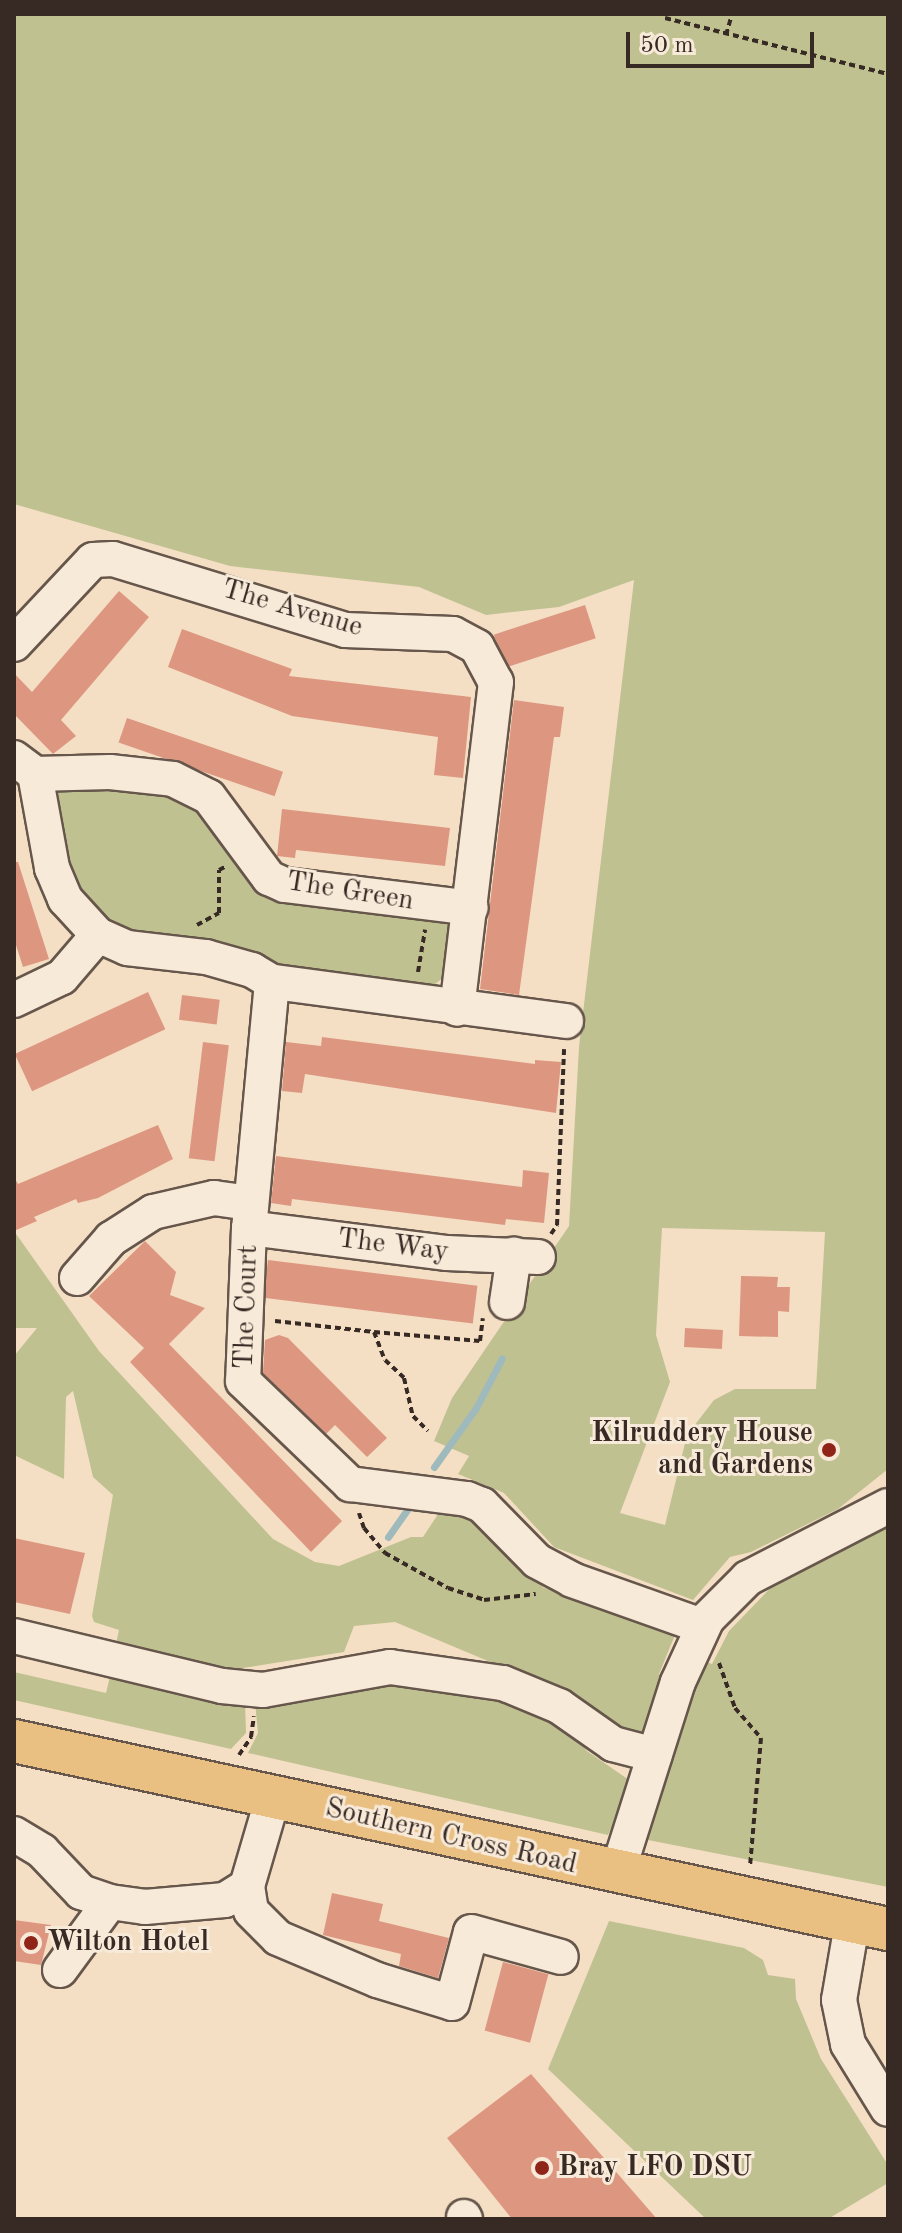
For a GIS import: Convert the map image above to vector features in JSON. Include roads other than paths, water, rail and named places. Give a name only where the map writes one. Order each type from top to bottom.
[{"type":"main road","name":"Southern Cross Road","points":[[14,1741],[617,1874],[870,1926]]},
{"type":"street","name":"The Avenue","points":[[14,644],[93,560],[113,559],[345,630],[453,634],[466,640],[488,661],[496,682],[457,1009]]},
{"type":"street","name":"The Green","points":[[24,766],[173,779],[209,797],[269,878],[285,885],[471,908]]},
{"type":"street","points":[[24,766],[52,868],[65,899],[98,935],[127,948],[206,957],[262,976],[457,1009],[566,1021]]},
{"type":"street","points":[[14,1000],[62,977],[98,935]]},
{"type":"street","points":[[250,1216],[262,976]]},
{"type":"street","name":"The Way","points":[[77,1278],[102,1230],[181,1202],[214,1198],[250,1216],[447,1253],[526,1256],[496,1306]]},
{"type":"street","name":"The Court","points":[[250,1216],[243,1381],[362,1486],[439,1493],[482,1505],[519,1546],[572,1580],[697,1638]]},
{"type":"street","points":[[617,1874],[697,1638],[748,1578],[888,1506]]},
{"type":"street","points":[[14,1636],[250,1689],[390,1667],[436,1671],[503,1683],[538,1696],[613,1744],[655,1755]]},
{"type":"street","points":[[273,1797],[247,1886],[251,1911],[278,1938],[377,1980],[452,2003],[471,1932],[561,1957]]},
{"type":"street","points":[[14,1834],[42,1851],[81,1892],[110,1902],[185,1905],[225,1900],[247,1886]]},
{"type":"street","points":[[60,1970],[110,1902]]},
{"type":"street","points":[[870,1926],[839,2000],[848,2044],[875,2062],[888,2109]]},
{"type":"waterway","points":[[434,1467],[476,1408],[502,1358]]},
{"type":"waterway","points":[[388,1537],[410,1506]]},
{"type":"place","name":"Kilruddery House and Gardens","points":[[829,1450]]},
{"type":"place","name":"Wilton Hotel","points":[[31,1943]]},
{"type":"place","name":"Bray LFO DSU","points":[[542,2168]]}]
